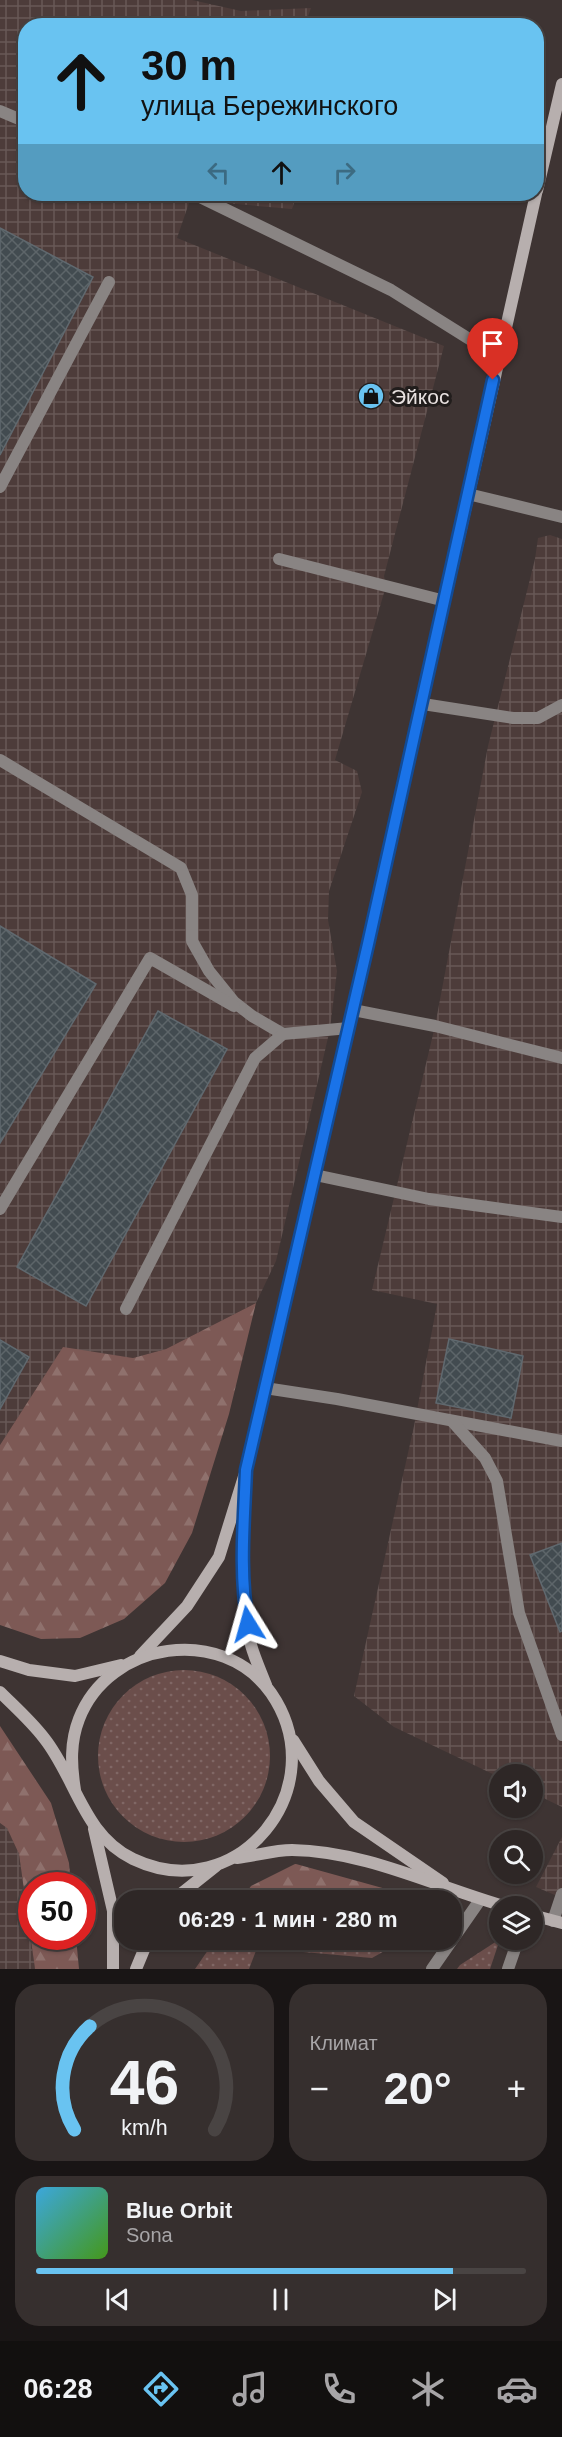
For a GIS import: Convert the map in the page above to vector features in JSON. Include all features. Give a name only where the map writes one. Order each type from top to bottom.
[{"type":"main road","points":[[544,162],[562,84]]},
{"type":"main road","points":[[140,1656],[187,1606],[219,1557],[246,1470],[423,704],[498,357],[535,201]]},
{"type":"main road","points":[[186,1890],[248,1848],[264,1834],[281,1808],[291,1778],[290,1736],[285,1719],[267,1689],[252,1646],[244,1602],[243,1544],[246,1470]]},
{"type":"main road","points":[[75,1790],[71,1766],[79,1718],[90,1697],[106,1678],[140,1656],[180,1648],[204,1651],[228,1659],[242,1667],[267,1689]]},
{"type":"main road","points":[[0,1661],[29,1670],[75,1676],[125,1664]]},
{"type":"main road","points":[[0,1692],[44,1738],[75,1790],[94,1828],[133,1859],[157,1867],[181,1870],[206,1868],[226,1861],[291,1850],[360,1858],[448,1890]]},
{"type":"main road","points":[[290,1736],[319,1781],[354,1822],[453,1890]]},
{"type":"main road","points":[[94,1828],[113,1911],[112,1969]]},
{"type":"main road","points":[[462,1895],[489,1902]]},
{"type":"main road","points":[[543,1918],[558,1922]]},
{"type":"main road","points":[[136,1969],[144,1950]]},
{"type":"lane","points":[[0,111],[18,119]]},
{"type":"lane","points":[[208,201],[392,290],[498,357]]},
{"type":"lane","points":[[0,487],[109,282]]},
{"type":"lane","points":[[468,494],[562,517]]},
{"type":"lane","points":[[279,559],[445,601]]},
{"type":"lane","points":[[423,704],[513,718],[538,718],[562,705]]},
{"type":"lane","points":[[0,760],[181,868],[192,895],[192,941],[209,971],[234,1002],[252,1016]]},
{"type":"lane","points":[[0,1209],[150,958],[283,1034],[349,1028]]},
{"type":"lane","points":[[353,1010],[443,1028],[562,1058]]},
{"type":"lane","points":[[126,1309],[255,1058],[283,1034]]},
{"type":"lane","points":[[315,1176],[429,1199],[562,1217]]},
{"type":"lane","points":[[265,1388],[562,1441]]},
{"type":"lane","points":[[452,1421],[485,1458],[497,1481],[519,1613],[562,1735]]},
{"type":"lane","points":[[558,1922],[562,1894]]},
{"type":"lane","points":[[432,1969],[480,1899]]},
{"type":"lane","points":[[508,1969],[515,1950]]},
{"type":"shaded area","points":[[0,0],[192,0],[241,11],[311,8],[307,18],[18,18],[18,201],[190,201],[177,238],[444,346],[384,576],[386,586],[335,760],[357,771],[362,792],[329,891],[328,920],[337,971],[330,1029],[276,1261],[256,1303],[166,1349],[133,1358],[63,1348],[0,1445]]},
{"type":"shaded area","points":[[201,201],[295,201],[292,209]]},
{"type":"shaded area","points":[[550,535],[562,539],[562,1807],[543,1798],[543,1764],[489,1764],[489,1772],[394,1727],[354,1696],[414,1426],[437,1304],[372,1290],[435,1026],[488,746],[535,559],[538,538]]},
{"type":"shaded area","points":[[184,1670],[217,1677],[245,1695],[263,1723],[270,1756],[263,1789],[245,1817],[217,1835],[184,1842],[151,1835],[123,1817],[105,1789],[98,1756],[105,1723],[123,1695],[151,1677]]},
{"type":"shaded area","points":[[0,1823],[7,1827],[19,1854],[22,1872],[18,1872],[18,1950],[32,1950],[35,1969],[0,1969]]},
{"type":"shaded area","points":[[562,1837],[562,1898],[536,1887],[538,1884],[543,1884],[543,1874]]},
{"type":"shaded area","points":[[489,1946],[489,1950],[496,1950],[490,1969],[457,1969]]},
{"type":"shaded area","points":[[208,1950],[256,1950],[249,1969],[195,1969]]},
{"type":"shaded area","points":[[280,1950],[386,1950],[372,1958]]},
{"type":"green space","points":[[256,1303],[229,1414],[192,1533],[165,1583],[124,1619],[80,1638],[41,1639],[0,1625],[0,1445],[63,1347],[133,1358],[166,1349]]},
{"type":"green space","points":[[0,1726],[51,1803],[70,1872],[22,1872],[19,1854],[7,1828],[0,1823]]},
{"type":"green space","points":[[295,1864],[390,1890],[248,1890],[251,1886]]},
{"type":"green space","points":[[32,1950],[77,1950],[79,1969],[35,1969]]},
{"type":"building","points":[[0,228],[93,277],[0,455]]},
{"type":"building","points":[[0,926],[96,984],[0,1143]]},
{"type":"building","points":[[158,1011],[227,1049],[86,1306],[17,1267]]},
{"type":"building","points":[[449,1339],[523,1356],[511,1418],[436,1403]]},
{"type":"building","points":[[0,1340],[29,1357],[0,1409]]},
{"type":"building","points":[[562,1543],[562,1631],[560,1632],[530,1555]]},
{"type":"place","name":"Эйкос","points":[[371,396]]},
{"type":"route","points":[[248,1624],[244,1602],[243,1544],[246,1470],[423,704],[493,380]]}]
